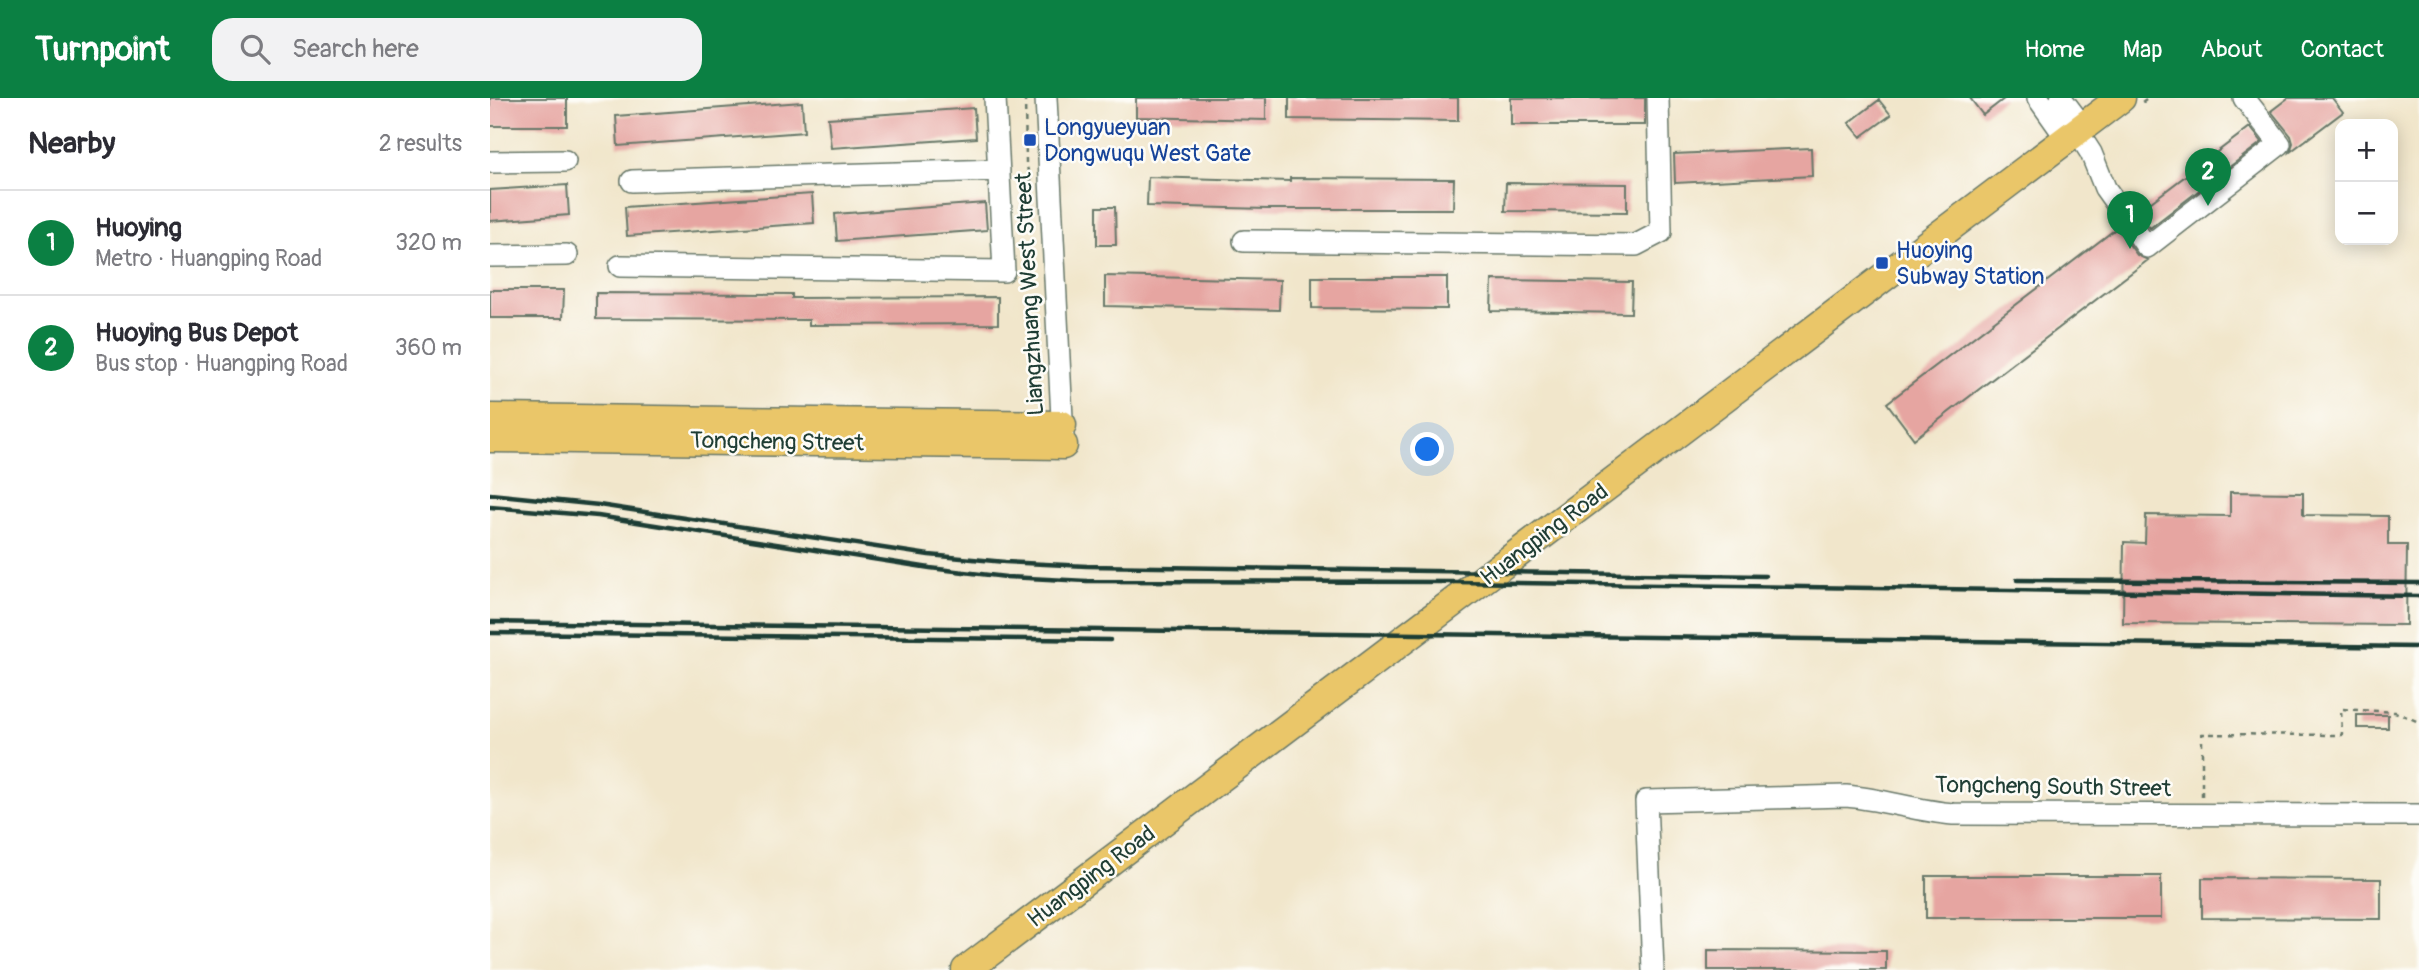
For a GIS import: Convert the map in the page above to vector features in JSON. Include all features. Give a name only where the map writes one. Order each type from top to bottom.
[{"type":"main road","name":"Huangping Road","points":[[984,970],[2077,135],[2121,98]]},
{"type":"main road","name":"Huangping Road","points":[[966,970],[2077,135],[2137,98]]},
{"type":"main road","name":"Tongcheng Street","points":[[490,418],[1063,435]]},
{"type":"main road","name":"Tongcheng Street","points":[[490,438],[1063,435]]},
{"type":"street","points":[[620,265],[1004,271],[995,98]]},
{"type":"street","name":"Liangzhuang West Street","points":[[1046,98],[1063,435]]},
{"type":"street","points":[[1244,241],[1636,245],[1661,232],[1658,98]]},
{"type":"street","points":[[2038,98],[2077,135],[2091,153],[2105,188],[2147,247],[2280,144],[2244,98]]},
{"type":"street","points":[[2061,98],[2077,135]]},
{"type":"street","points":[[490,162],[565,161]]},
{"type":"street","points":[[632,181],[999,170]]},
{"type":"street","points":[[490,256],[567,255]]},
{"type":"street","name":"Tongcheng South Street","points":[[1653,970],[1646,801],[1846,796],[1953,814],[2419,815]]},
{"type":"path","points":[[2202,814],[2202,734],[2342,735],[2341,709],[2395,712],[2419,722]]},
{"type":"building","points":[[490,98],[567,98],[567,126],[490,126]]},
{"type":"building","points":[[1136,98],[1266,98],[1266,120],[1136,117]]},
{"type":"building","points":[[1289,98],[1458,98],[1458,121],[1289,119]]},
{"type":"building","points":[[1511,98],[1645,98],[1645,125],[1511,125]]},
{"type":"building","points":[[1970,98],[2005,98],[1983,115]]},
{"type":"building","points":[[2288,98],[2332,98],[2343,112],[2290,152],[2293,143],[2291,136],[2271,111]]},
{"type":"building","points":[[1879,100],[1891,115],[1861,137],[1849,123]]},
{"type":"building","points":[[802,102],[804,132],[618,146],[616,116]]},
{"type":"building","points":[[974,108],[976,138],[831,148],[828,118]]},
{"type":"building","points":[[2250,127],[2262,142],[2150,228],[2138,212]]},
{"type":"building","points":[[1811,148],[1812,176],[1675,183],[1674,154]]},
{"type":"building","points":[[1148,177],[1290,181],[1290,178],[1454,179],[1453,209],[1147,206]]},
{"type":"building","points":[[1506,183],[1627,184],[1627,212],[1505,211]]},
{"type":"building","points":[[567,185],[569,215],[490,221],[490,190]]},
{"type":"building","points":[[812,194],[814,223],[627,236],[625,207]]},
{"type":"building","points":[[985,203],[987,230],[837,241],[835,214]]},
{"type":"building","points":[[1097,207],[1115,207],[1116,245],[1097,245]]},
{"type":"building","points":[[2117,228],[2137,255],[2148,260],[1914,439],[1887,403]]},
{"type":"building","points":[[1105,276],[1280,280],[1279,310],[1105,306]]},
{"type":"building","points":[[1312,277],[1447,277],[1447,309],[1312,308]]},
{"type":"building","points":[[1492,280],[1632,282],[1631,313],[1491,311]]},
{"type":"building","points":[[490,290],[564,290],[563,318],[490,318]]},
{"type":"building","points":[[596,293],[792,294],[792,298],[998,297],[998,324],[809,325],[809,320],[596,319]]},
{"type":"building","points":[[2230,492],[2303,493],[2303,515],[2388,516],[2388,545],[2407,545],[2406,625],[2123,623],[2124,542],[2145,543],[2146,515],[2230,516]]},
{"type":"building","points":[[2357,715],[2388,715],[2388,728],[2357,728]]},
{"type":"building","points":[[1926,876],[2161,876],[2161,918],[1926,918]]},
{"type":"building","points":[[2202,878],[2381,879],[2381,919],[2202,918]]},
{"type":"building","points":[[1708,950],[1886,951],[1886,970],[1708,970]]},
{"type":"railway","points":[[490,494],[599,505],[929,555],[1005,562],[1087,566],[1765,576]]},
{"type":"railway","points":[[490,507],[598,516],[930,568],[1006,577],[1087,581],[1455,582],[2419,596]]},
{"type":"railway","points":[[2017,580],[2419,583]]},
{"type":"railway","points":[[490,622],[2419,647]]},
{"type":"railway","points":[[490,633],[1110,640]]},
{"type":"place","name":"Longyueyuan Dongwuqu West Gate","points":[[1030,140]]},
{"type":"place","name":"Huoying Bus Depot","points":[[2208,206]]},
{"type":"place","name":"Huoying","points":[[2130,249]]},
{"type":"place","name":"Huoying Subway Station","points":[[1882,263]]}]
